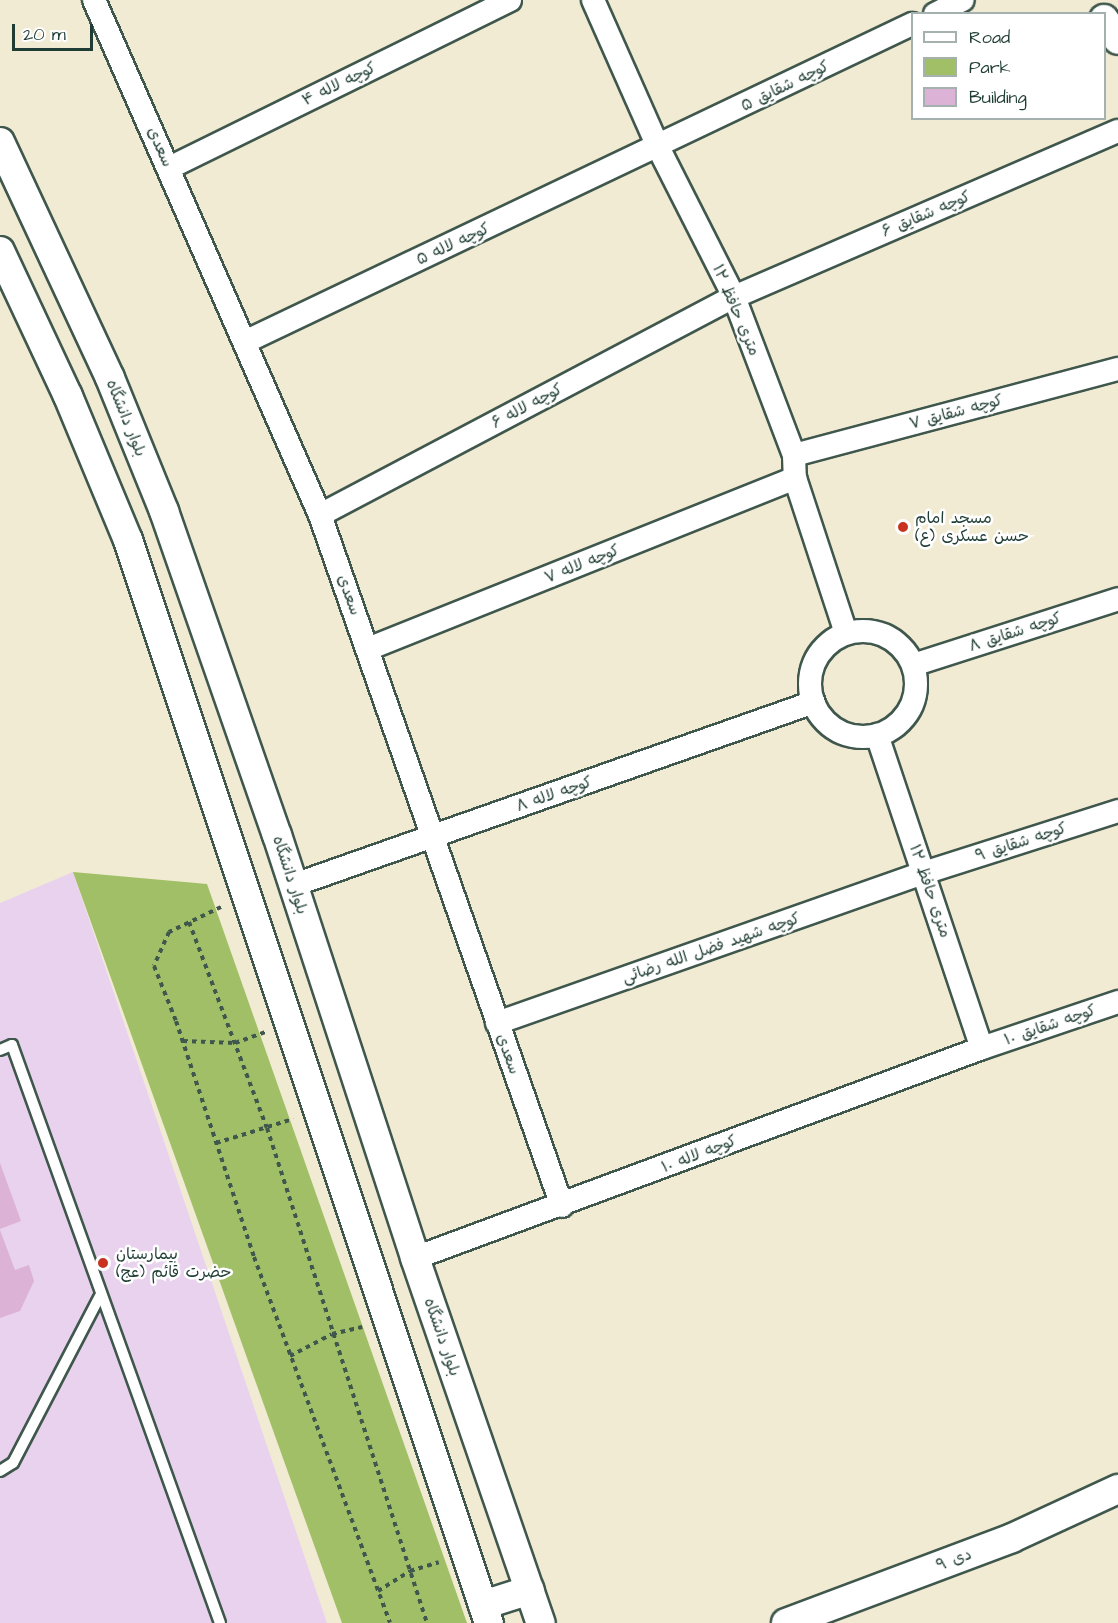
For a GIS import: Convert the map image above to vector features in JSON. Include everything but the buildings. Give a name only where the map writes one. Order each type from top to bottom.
[{"type":"street","name":"سعدی","points":[[94,0],[247,341],[320,515],[562,1206]]},
{"type":"street","name":"کوچه لاله ۴","points":[[169,168],[510,0]]},
{"type":"street","name":"۱۲ متری حافظ","points":[[593,0],[658,147],[734,297],[794,455],[795,478],[846,633]]},
{"type":"street","points":[[939,12],[963,0]]},
{"type":"street","points":[[1106,22],[1118,40]]},
{"type":"street","name":"کوچه شقایق ۵","points":[[658,147],[911,24]]},
{"type":"street","name":"کوچه شقایق ۶","points":[[734,297],[1118,130]]},
{"type":"street","name":"بلوار دانشگاه","points":[[0,142],[110,378],[164,511],[294,885],[415,1258],[541,1623]]},
{"type":"street","name":"کوچه لاله ۵","points":[[247,341],[658,147]]},
{"type":"street","points":[[0,251],[68,396],[128,540],[237,900],[291,1023],[486,1614],[530,1590]]},
{"type":"street","name":"کوچه لاله ۶","points":[[320,515],[734,297]]},
{"type":"street","name":"کوچه شقایق ۷","points":[[794,455],[1118,369]]},
{"type":"street","name":"کوچه لاله ۷","points":[[368,649],[795,478]]},
{"type":"street","name":"کوچه شقایق ۸","points":[[913,665],[1118,599]]},
{"type":"street","points":[[846,633],[878,633],[893,640],[913,665],[916,682],[914,699],[893,727],[877,735],[862,736],[839,730],[821,716],[814,702],[812,669],[831,642],[846,633]]},
{"type":"street","name":"کوچه لاله ۸","points":[[294,885],[814,702]]},
{"type":"street","name":"۱۲ متری حافظ","points":[[877,735],[982,1048]]},
{"type":"street","name":"کوچه شقایق ۹","points":[[924,873],[1118,811]]},
{"type":"street","name":"کوچه شهید فضل الله رضائی","points":[[497,1023],[924,873]]},
{"type":"street","points":[[237,900],[294,885]]},
{"type":"street","name":"کوچه شقایق ۱۰","points":[[982,1048],[1118,1002]]},
{"type":"street","name":"کوچه لاله ۱۰","points":[[415,1258],[562,1206],[982,1048]]},
{"type":"street","name":"۹ دی","points":[[786,1623],[1012,1538],[1118,1489]]},
{"type":"lane","points":[[0,1050],[12,1045],[100,1296],[220,1623]]},
{"type":"lane","points":[[0,1471],[13,1463],[100,1296]]},
{"type":"path","points":[[237,900],[169,932],[154,966],[183,1041],[216,1143],[291,1356],[390,1623]]},
{"type":"path","points":[[189,922],[267,1128],[427,1623]]},
{"type":"path","points":[[183,1041],[235,1043],[291,1023]]},
{"type":"path","points":[[216,1143],[320,1110]]},
{"type":"path","points":[[291,1356],[333,1334],[388,1318]]},
{"type":"path","points":[[378,1591],[410,1571],[466,1554]]},
{"type":"shaded area","name":"بیمارستان حضرت قائم (عج)","points":[[73,872],[327,1623],[0,1623],[0,903]]},
{"type":"green space","points":[[73,872],[207,884],[467,1623],[342,1623]]},
{"type":"place","name":"مسجد امام حسن عسکری (ع)","points":[[903,527]]},
{"type":"place","name":"بیمارستان حضرت قائم (عج)","points":[[103,1263]]}]
